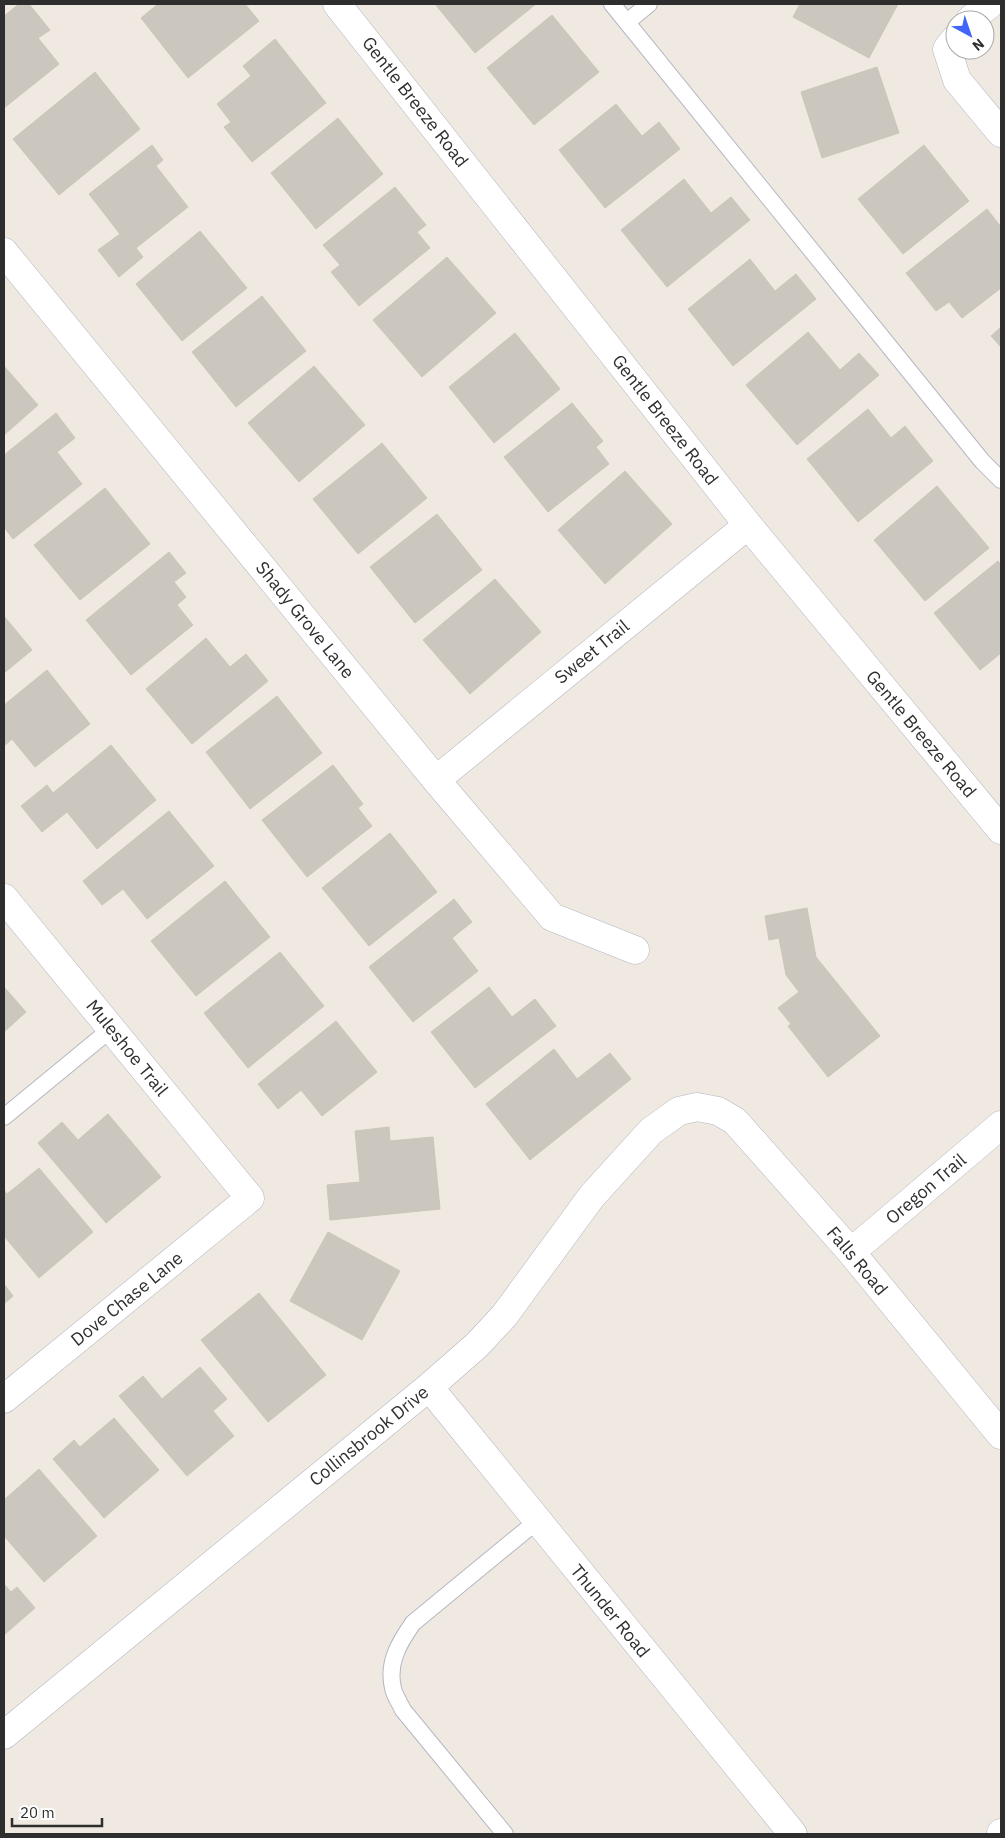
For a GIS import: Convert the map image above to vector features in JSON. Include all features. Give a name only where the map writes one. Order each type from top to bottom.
[{"type":"street","name":"Gentle Breeze Road","points":[[337,4],[748,525],[1001,830]]},
{"type":"street","points":[[954,60],[957,80],[1001,133]]},
{"type":"street","name":"Shady Grove Lane","points":[[6,260],[436,780],[552,917],[634,950]]},
{"type":"street","name":"Sweet Trail","points":[[436,780],[748,525]]},
{"type":"street","name":"Muleshoe Trail","points":[[4,898],[250,1198]]},
{"type":"street","name":"Falls Road","points":[[697,1107],[718,1111],[735,1121],[851,1252],[1001,1435]]},
{"type":"street","name":"Collinsbrook Drive","points":[[4,1735],[429,1388],[477,1345],[504,1316],[592,1196],[651,1131],[680,1111],[697,1107]]},
{"type":"street","name":"Oregon Trail","points":[[851,1252],[1001,1126]]},
{"type":"street","name":"Dove Chase Lane","points":[[4,1399],[250,1198]]},
{"type":"street","name":"Thunder Road","points":[[429,1388],[793,1834]]},
{"type":"lane","points":[[612,4],[982,460],[1001,480]]},
{"type":"lane","points":[[627,22],[649,4]]},
{"type":"lane","points":[[4,1117],[111,1029]]},
{"type":"lane","points":[[505,1834],[403,1710],[393,1689],[391,1665],[399,1644],[413,1623],[537,1522]]},
{"type":"building","points":[[19,4],[29,4],[50,30],[38,38],[59,64],[4,108],[4,16]]},
{"type":"building","points":[[158,4],[245,4],[259,21],[188,78],[141,18]]},
{"type":"building","points":[[435,4],[536,4],[475,53]]},
{"type":"building","points":[[800,4],[898,4],[869,58],[793,17]]},
{"type":"building","points":[[552,15],[599,72],[534,125],[487,68]]},
{"type":"building","points":[[275,39],[326,103],[252,162],[224,127],[231,122],[217,104],[251,76],[243,66]]},
{"type":"building","points":[[877,67],[899,133],[822,158],[801,92]]},
{"type":"building","points":[[95,72],[140,129],[59,195],[13,139]]},
{"type":"building","points":[[616,104],[642,136],[659,122],[680,149],[605,208],[559,150]]},
{"type":"building","points":[[338,118],[383,174],[316,229],[271,173]]},
{"type":"building","points":[[152,145],[163,160],[156,166],[188,207],[136,248],[143,257],[119,277],[98,250],[120,234],[89,194]]},
{"type":"building","points":[[924,145],[969,201],[903,254],[858,199]]},
{"type":"building","points":[[684,179],[711,213],[731,197],[750,220],[667,287],[621,230]]},
{"type":"building","points":[[395,187],[426,225],[417,232],[430,248],[359,306],[331,272],[340,265],[323,245]]},
{"type":"building","points":[[987,209],[1001,227],[1001,288],[962,318],[949,302],[936,311],[906,273]]},
{"type":"building","points":[[200,231],[247,288],[182,341],[136,284]]},
{"type":"building","points":[[447,257],[496,313],[422,377],[373,320]]},
{"type":"building","points":[[750,259],[775,291],[796,274],[816,299],[733,366],[688,309]]},
{"type":"building","points":[[262,296],[306,351],[236,407],[192,352]]},
{"type":"building","points":[[1001,327],[1001,347],[991,336]]},
{"type":"building","points":[[808,332],[840,370],[859,353],[879,375],[797,445],[746,385]]},
{"type":"building","points":[[515,333],[560,389],[494,443],[449,387]]},
{"type":"building","points":[[4,366],[38,405],[4,435]]},
{"type":"building","points":[[314,366],[365,425],[299,482],[248,423]]},
{"type":"building","points":[[572,403],[603,441],[596,447],[609,464],[548,512],[504,457]]},
{"type":"building","points":[[868,409],[891,438],[905,426],[933,461],[858,522],[807,459]]},
{"type":"building","points":[[56,413],[75,438],[57,452],[82,484],[13,539],[4,527],[4,455]]},
{"type":"building","points":[[382,443],[427,498],[358,554],[313,499]]},
{"type":"building","points":[[625,471],[672,524],[605,584],[558,530]]},
{"type":"building","points":[[937,486],[989,548],[925,601],[874,540]]},
{"type":"building","points":[[105,488],[150,544],[80,600],[34,545]]},
{"type":"building","points":[[437,514],[482,570],[415,623],[370,567]]},
{"type":"building","points":[[169,552],[186,573],[174,582],[186,597],[177,605],[193,625],[131,675],[86,620]]},
{"type":"building","points":[[998,561],[1001,565],[1001,653],[980,670],[934,613]]},
{"type":"building","points":[[495,579],[541,632],[470,694],[423,640]]},
{"type":"building","points":[[4,616],[32,650],[4,673]]},
{"type":"building","points":[[206,638],[230,667],[246,654],[268,681],[192,744],[146,689]]},
{"type":"building","points":[[47,670],[90,724],[35,767],[12,739],[4,746],[4,705]]},
{"type":"building","points":[[277,696],[322,753],[250,809],[206,752]]},
{"type":"building","points":[[111,745],[156,800],[97,849],[67,812],[42,832],[21,806],[47,785],[53,793]]},
{"type":"building","points":[[333,765],[363,804],[358,808],[372,826],[307,877],[262,820]]},
{"type":"building","points":[[169,811],[214,866],[147,919],[123,889],[102,905],[83,881]]},
{"type":"building","points":[[390,833],[437,892],[369,946],[322,888]]},
{"type":"building","points":[[225,881],[270,937],[196,996],[151,941]]},
{"type":"building","points":[[454,899],[472,922],[452,938],[478,971],[413,1022],[369,967]]},
{"type":"building","points":[[807,908],[816,957],[880,1036],[828,1077],[788,1026],[791,1024],[778,1008],[799,992],[786,975],[779,938],[769,940],[765,916]]},
{"type":"building","points":[[280,952],[324,1006],[248,1068],[204,1013]]},
{"type":"building","points":[[4,987],[26,1012],[4,1032]]},
{"type":"building","points":[[489,987],[512,1017],[535,999],[556,1026],[475,1088],[431,1032]]},
{"type":"building","points":[[336,1021],[377,1072],[322,1116],[301,1090],[278,1109],[258,1084]]},
{"type":"building","points":[[554,1049],[577,1079],[610,1053],[631,1079],[530,1160],[486,1104]]},
{"type":"building","points":[[108,1114],[161,1177],[106,1223],[38,1143],[62,1122],[78,1140]]},
{"type":"building","points":[[389,1127],[390,1141],[433,1137],[440,1209],[330,1220],[327,1185],[360,1182],[355,1131]]},
{"type":"building","points":[[39,1168],[93,1232],[39,1278],[4,1236],[4,1190],[7,1194]]},
{"type":"building","points":[[328,1232],[400,1271],[362,1340],[290,1301]]},
{"type":"building","points":[[4,1284],[13,1296],[4,1304]]},
{"type":"building","points":[[259,1293],[326,1375],[268,1422],[201,1340]]},
{"type":"building","points":[[200,1367],[227,1399],[213,1411],[234,1436],[187,1476],[119,1396],[143,1376],[162,1399]]},
{"type":"building","points":[[114,1418],[159,1470],[104,1518],[53,1459],[74,1440],[80,1447]]},
{"type":"building","points":[[39,1469],[97,1536],[44,1582],[4,1536],[4,1500]]},
{"type":"building","points":[[4,1584],[11,1592],[17,1587],[35,1608],[4,1635]]}]
